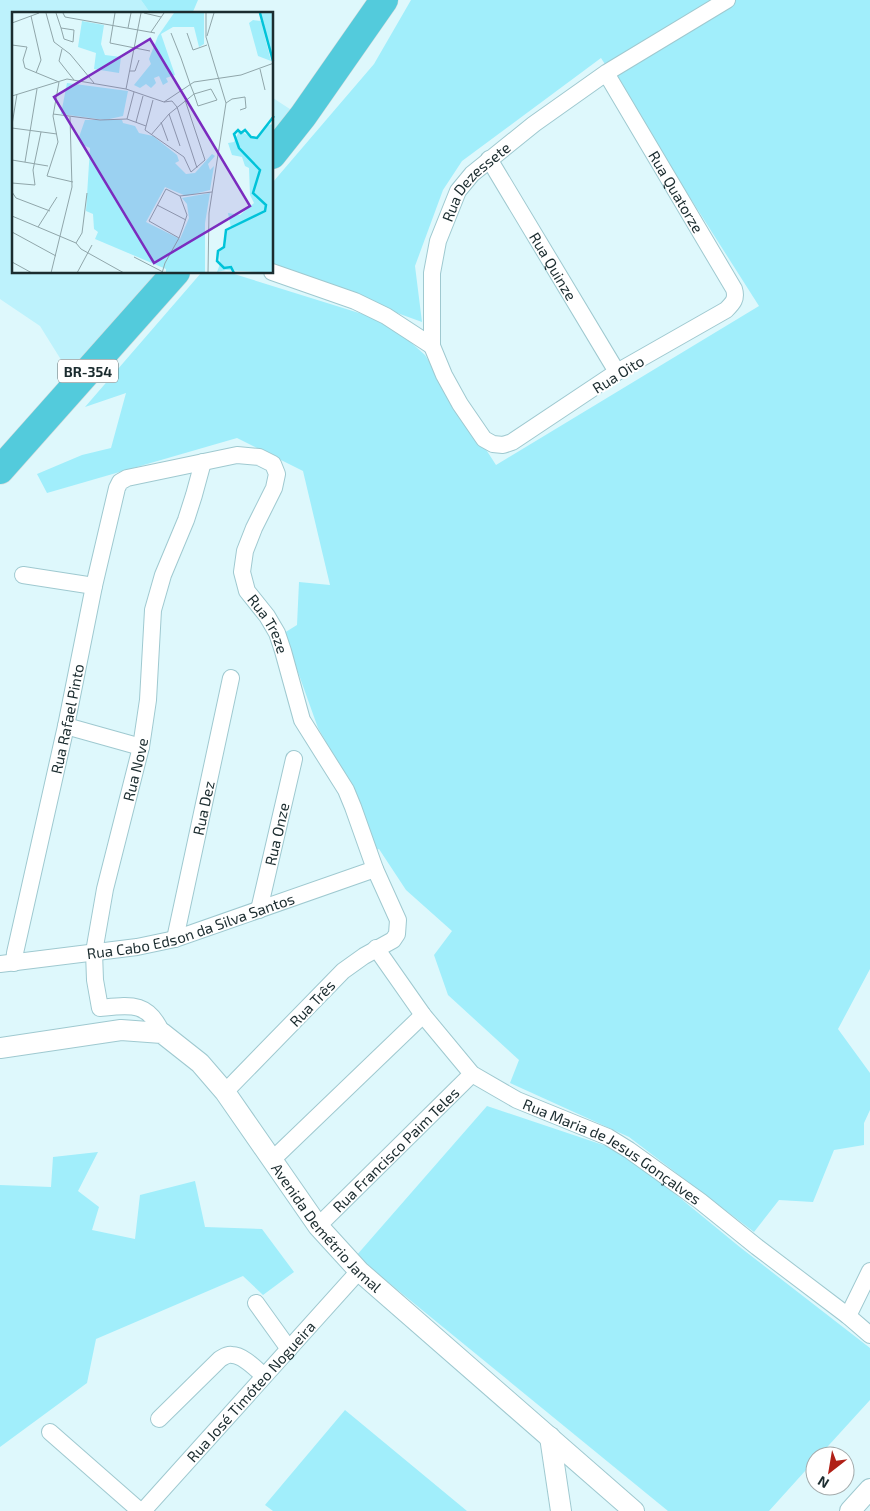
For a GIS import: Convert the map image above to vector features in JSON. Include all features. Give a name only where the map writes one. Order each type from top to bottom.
[{"type":"highway","points":[[274,152],[303,116],[384,0]]},
{"type":"highway","name":"BR-354","points":[[0,470],[174,274]]},
{"type":"street","name":"Rua Dezessete","points":[[512,442],[493,444],[484,439],[460,404],[432,346],[432,273],[438,241],[458,191],[472,174],[534,124],[606,73],[727,0]]},
{"type":"street","name":"Rua Quatorze","points":[[606,73],[734,289],[736,295],[734,301],[726,310]]},
{"type":"street","name":"Rua Quinze","points":[[490,159],[617,372]]},
{"type":"street","points":[[274,273],[356,301],[386,316],[432,346]]},
{"type":"street","name":"Rua Oito","points":[[512,442],[617,372],[726,310]]},
{"type":"street","name":"Rua Treze","points":[[127,478],[237,455],[259,457],[273,464],[277,474],[274,488],[245,551],[242,572],[247,591],[267,616],[277,634],[284,650],[302,720],[346,790],[375,869],[398,920]]},
{"type":"street","name":"Rua Nove","points":[[162,1033],[157,1022],[146,1011],[130,1005],[100,1008],[95,980],[94,952],[105,888],[141,747],[148,700],[154,610],[163,575],[191,503],[203,462]]},
{"type":"street","name":"Rua Rafael Pinto","points":[[7,964],[15,953],[66,726],[116,488],[120,482],[127,478]]},
{"type":"street","points":[[23,575],[94,586]]},
{"type":"street","name":"Rua Dez","points":[[175,939],[231,678]]},
{"type":"street","points":[[66,726],[141,747]]},
{"type":"street","name":"Rua Onze","points":[[259,910],[294,759]]},
{"type":"street","name":"Rua Cabo Edson da Silva Santos","points":[[7,964],[175,939],[375,869]]},
{"type":"street","name":"Rua Três","points":[[225,1092],[343,971],[376,948],[393,940],[397,934],[398,920]]},
{"type":"street","name":"Rua Maria de Jesus Gonçalves","points":[[376,948],[422,1015],[472,1074],[517,1100],[608,1138],[629,1150],[700,1201],[870,1335]]},
{"type":"street","points":[[272,1160],[422,1015]]},
{"type":"street","points":[[0,1048],[121,1030],[162,1033]]},
{"type":"street","name":"Avenida Demétrio Jamal","points":[[162,1033],[200,1063],[225,1092],[318,1226],[359,1270],[634,1511]]},
{"type":"street","name":"Rua Francisco Paim Teles","points":[[318,1226],[472,1074]]},
{"type":"street","name":"Rua José Timóteo Nogueira","points":[[141,1511],[359,1270]]},
{"type":"street","points":[[848,1316],[870,1271]]},
{"type":"street","points":[[256,1303],[288,1349]]},
{"type":"street","points":[[159,1419],[220,1359],[227,1355],[233,1354],[264,1376]]},
{"type":"street","points":[[50,1432],[141,1511]]},
{"type":"street","points":[[550,1437],[561,1511]]},
{"type":"street","points":[[850,1511],[870,1489]]},
{"type":"shaded area","points":[[0,0],[141,0],[150,12],[12,12],[12,274],[162,274],[73,379],[40,326],[0,299]]},
{"type":"shaded area","points":[[141,0],[198,0],[193,12],[150,12]]},
{"type":"shaded area","points":[[411,0],[870,0],[870,969],[838,1029],[870,1073],[870,1110],[864,1123],[864,1145],[834,1150],[813,1202],[779,1200],[754,1232],[629,1137],[510,1083],[519,1060],[448,995],[434,955],[452,931],[406,890],[379,849],[370,852],[352,787],[318,728],[284,633],[297,625],[299,582],[330,585],[303,471],[237,438],[47,493],[37,474],[82,455],[111,448],[126,393],[85,407],[200,274],[234,274],[388,322],[425,355],[496,465],[759,306],[601,58],[462,161],[443,190],[415,266],[422,322],[274,268],[274,181],[374,64]]},
{"type":"shaded area","points":[[274,99],[296,113],[274,140]]},
{"type":"shaded area","points":[[487,1106],[624,1152],[741,1248],[870,1348],[870,1400],[828,1446],[805,1446],[805,1471],[769,1511],[668,1511],[356,1256]]},
{"type":"shaded area","points":[[98,1152],[78,1191],[99,1207],[92,1230],[135,1239],[140,1195],[195,1181],[205,1227],[262,1229],[294,1272],[263,1295],[243,1276],[96,1339],[87,1383],[0,1447],[0,1185],[51,1187],[53,1157]]},
{"type":"shaded area","points":[[345,1410],[467,1511],[273,1511],[265,1505]]}]
